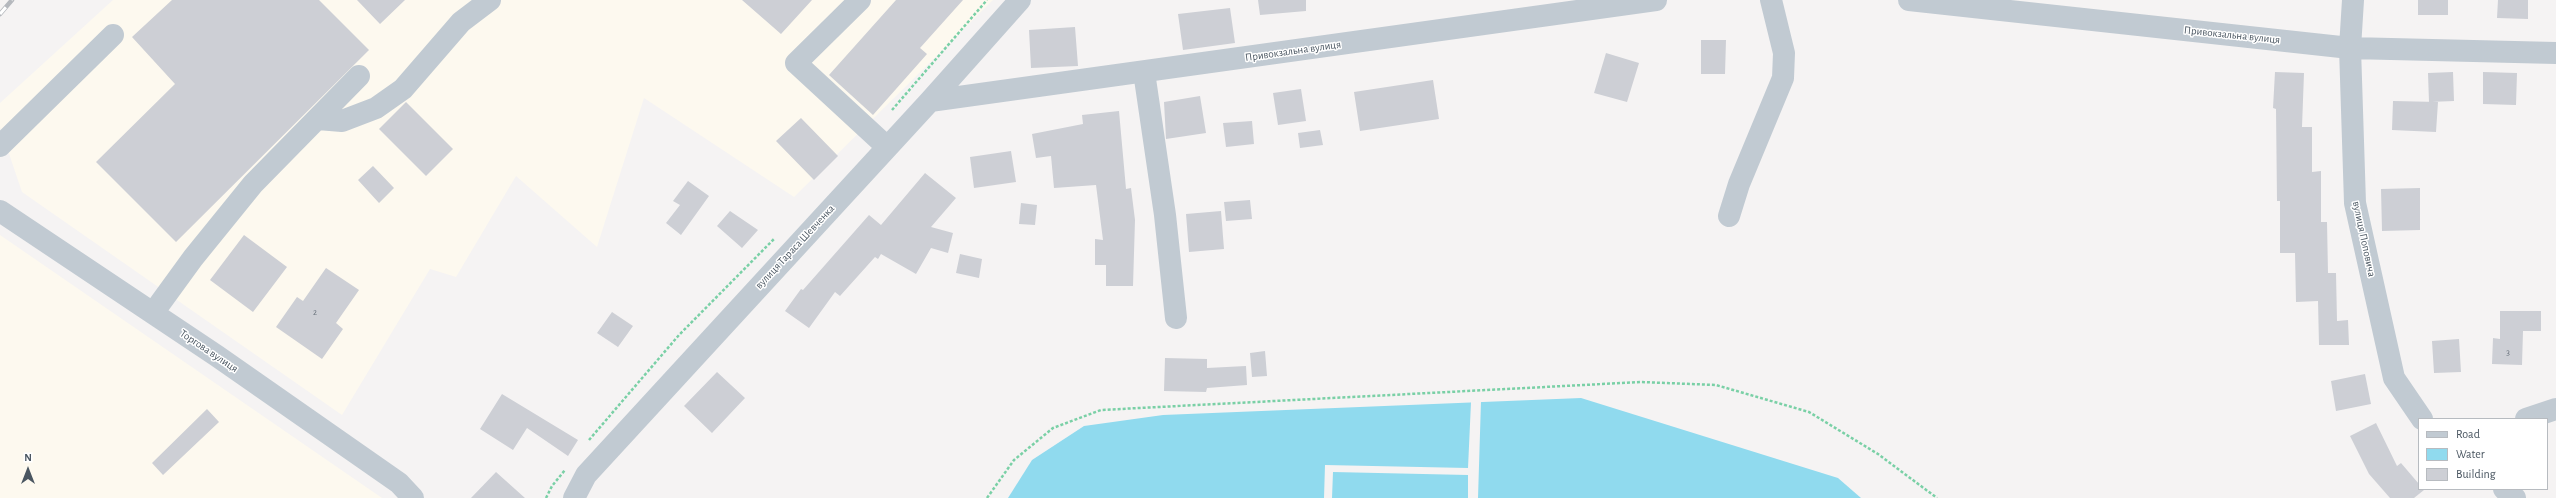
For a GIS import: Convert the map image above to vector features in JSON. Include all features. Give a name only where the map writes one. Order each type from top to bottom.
[{"type":"street","points":[[318,119],[342,121],[376,108],[403,89],[461,22],[490,0]]},
{"type":"street","points":[[860,0],[796,63],[880,140]]},
{"type":"street","name":"вулиця Тараса Шевченка","points":[[574,498],[586,474],[880,140],[930,101],[1020,0]]},
{"type":"street","name":"Привокзальна вулиця","points":[[930,101],[1656,0]]},
{"type":"street","points":[[1729,216],[1739,184],[1783,78],[1784,53],[1771,0]]},
{"type":"street","name":"Привокзальна вулиця","points":[[1909,0],[2350,48],[2556,54]]},
{"type":"street","name":"вулиця Поповича","points":[[2353,0],[2350,48],[2355,203],[2394,378],[2421,418]]},
{"type":"street","points":[[0,146],[114,35]]},
{"type":"street","points":[[1144,72],[1165,215],[1176,318]]},
{"type":"street","points":[[152,313],[193,258],[253,184],[359,76]]},
{"type":"street","name":"Торгова вулиця","points":[[0,211],[152,313],[399,483],[413,498]]},
{"type":"street","points":[[2529,418],[2556,409]]},
{"type":"street","points":[[2505,490],[2515,498]]},
{"type":"path","points":[[880,140],[987,0]]},
{"type":"path","points":[[588,442],[679,334],[778,234]]},
{"type":"path","points":[[987,498],[1014,460],[1053,428],[1102,410],[1640,382],[1716,385],[1809,412],[1878,454],[1937,498]]},
{"type":"path","points":[[546,498],[552,486],[570,464]]},
{"type":"shaded area","points":[[113,0],[993,0],[794,197],[644,98],[597,247],[516,176],[456,277],[430,269],[342,415],[22,192],[0,127],[0,103]]},
{"type":"shaded area","points":[[0,235],[382,498],[0,498]]},
{"type":"water","points":[[1581,398],[1838,478],[1861,498],[1008,498],[1032,460],[1084,426],[1163,415]]},
{"type":"pier","points":[[1481,401],[1478,498],[1468,498],[1468,475],[1333,472],[1332,498],[1324,498],[1325,465],[1468,468],[1471,402]]},
{"type":"building","points":[[172,0],[319,0],[369,50],[176,242],[96,162],[175,84],[132,37]]},
{"type":"building","points":[[357,0],[405,0],[380,24]]},
{"type":"building","points":[[742,0],[812,0],[781,34]]},
{"type":"building","points":[[896,0],[963,0],[920,48],[927,54],[873,115],[829,75]]},
{"type":"building","points":[[1258,0],[1306,0],[1306,11],[1260,15]]},
{"type":"building","points":[[2418,0],[2448,0],[2448,15],[2418,15]]},
{"type":"building","points":[[2498,0],[2528,0],[2528,19],[2497,18]]},
{"type":"building","points":[[1230,8],[1235,43],[1183,50],[1178,14]]},
{"type":"building","points":[[1075,27],[1078,66],[1031,68],[1029,30]]},
{"type":"building","points":[[1701,40],[1726,40],[1725,74],[1701,74]]},
{"type":"building","points":[[1606,53],[1639,63],[1627,102],[1594,93]]},
{"type":"building","points":[[2275,72],[2304,73],[2302,127],[2312,127],[2312,172],[2321,171],[2321,222],[2327,222],[2328,273],[2336,273],[2337,321],[2348,320],[2349,345],[2319,345],[2318,301],[2296,302],[2295,253],[2280,253],[2280,201],[2277,201],[2276,109],[2273,108]]},
{"type":"building","points":[[2453,72],[2454,101],[2429,102],[2428,73]]},
{"type":"building","points":[[2483,72],[2517,73],[2516,105],[2483,104]]},
{"type":"building","points":[[1433,80],[1439,119],[1360,131],[1354,92]]},
{"type":"building","points":[[1301,89],[1306,121],[1278,125],[1273,93]]},
{"type":"building","points":[[1200,96],[1206,133],[1166,139],[1164,102]]},
{"type":"building","points":[[2393,101],[2438,102],[2436,132],[2392,130]]},
{"type":"building","points":[[406,102],[453,149],[426,176],[379,129]]},
{"type":"building","points":[[1119,111],[1126,189],[1131,188],[1135,220],[1133,286],[1106,286],[1106,265],[1095,265],[1095,239],[1103,240],[1096,185],[1054,188],[1051,156],[1036,158],[1032,134],[1083,124],[1082,115]]},
{"type":"building","points":[[801,118],[838,156],[814,180],[776,141]]},
{"type":"building","points":[[1252,121],[1254,144],[1226,147],[1223,123]]},
{"type":"building","points":[[1320,130],[1323,145],[1300,148],[1298,133]]},
{"type":"building","points":[[1011,151],[1016,182],[974,188],[970,157]]},
{"type":"building","points":[[373,166],[394,188],[379,203],[358,180]]},
{"type":"building","points":[[925,173],[956,198],[931,227],[953,233],[948,253],[931,248],[916,274],[881,254],[878,259],[875,257],[840,296],[835,292],[809,328],[785,311],[801,289],[803,290],[869,215],[881,225]]},
{"type":"building","points":[[688,181],[709,196],[681,235],[666,223],[680,205],[673,201]]},
{"type":"building","points":[[2420,188],[2420,230],[2382,231],[2381,189]]},
{"type":"building","points":[[1250,200],[1252,219],[1226,221],[1224,202]]},
{"type":"building","points":[[1021,203],[1037,205],[1035,225],[1019,224]]},
{"type":"building","points":[[730,211],[758,230],[742,248],[717,226]]},
{"type":"building","points":[[1221,211],[1224,249],[1189,252],[1186,214]]},
{"type":"building","points":[[244,235],[287,267],[253,312],[210,280]]},
{"type":"building","points":[[960,254],[982,259],[979,278],[956,273]]},
{"type":"building","points":[[326,268],[359,290],[336,323],[343,329],[322,359],[276,327],[297,297],[303,301]]},
{"type":"building","points":[[2500,311],[2541,311],[2541,331],[2523,331],[2522,365],[2492,364],[2493,338],[2500,339]]},
{"type":"building","points":[[612,312],[633,326],[618,347],[597,333]]},
{"type":"building","points":[[2459,339],[2461,372],[2434,373],[2432,341]]},
{"type":"building","points":[[1265,351],[1267,376],[1252,377],[1250,353]]},
{"type":"building","points":[[1165,358],[1207,359],[1207,368],[1246,366],[1247,385],[1207,388],[1206,392],[1164,391]]},
{"type":"building","points":[[717,372],[745,398],[712,433],[684,406]]},
{"type":"building","points":[[2365,374],[2371,404],[2336,411],[2331,381]]},
{"type":"building","points":[[502,394],[578,440],[568,456],[527,428],[513,450],[480,429]]},
{"type":"building","points":[[207,409],[219,422],[163,475],[152,463]]},
{"type":"building","points":[[2376,423],[2397,466],[2401,463],[2418,483],[2418,490],[2424,490],[2414,498],[2390,498],[2369,474],[2350,436]]},
{"type":"building","points":[[496,472],[525,498],[471,498]]},
{"type":"railway","points":[[0,14],[12,0]]}]
